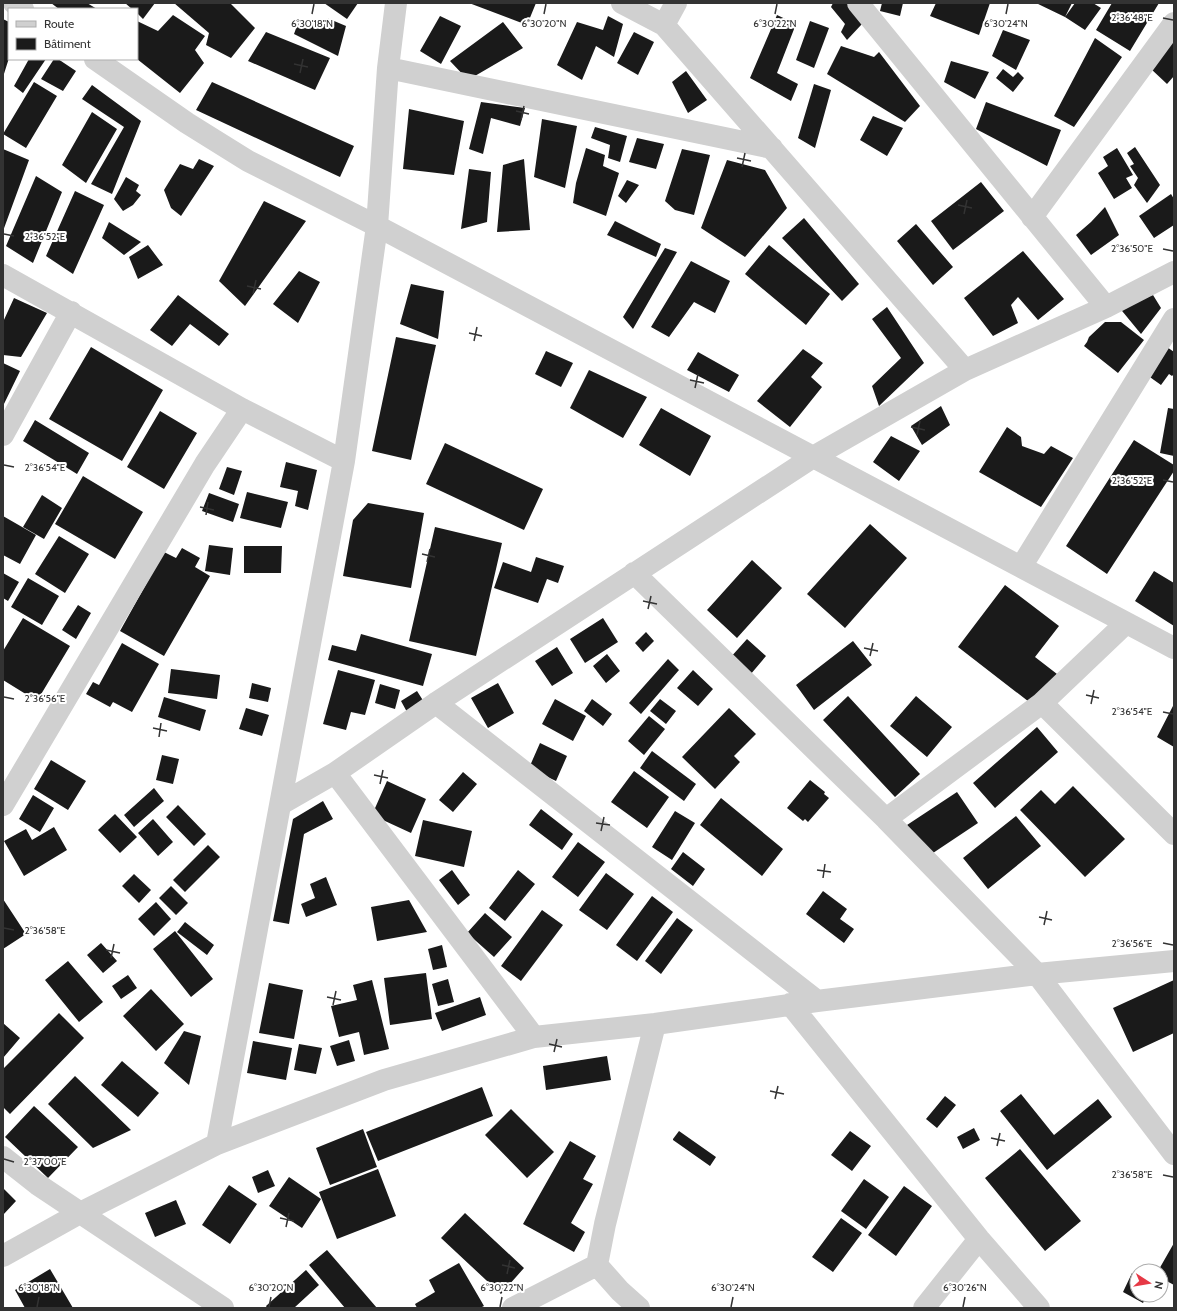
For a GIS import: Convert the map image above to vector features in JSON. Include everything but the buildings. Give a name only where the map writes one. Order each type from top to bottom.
[{"type":"street","points":[[217,1144],[344,461],[377,226],[388,68],[396,3]]},
{"type":"street","points":[[622,3],[664,25],[965,370]]},
{"type":"street","points":[[664,25],[676,3]]},
{"type":"street","points":[[858,3],[1106,307]]},
{"type":"street","points":[[1032,217],[1174,24]]},
{"type":"street","points":[[96,60],[186,123],[248,161],[377,226],[1174,648]]},
{"type":"street","points":[[388,68],[772,148]]},
{"type":"street","points":[[281,804],[335,773],[436,703],[813,457],[965,370],[1106,307],[1174,272]]},
{"type":"street","points":[[3,275],[242,409],[344,461]]},
{"type":"street","points":[[3,435],[71,312]]},
{"type":"street","points":[[1021,567],[1174,319]]},
{"type":"street","points":[[3,805],[201,470],[242,409]]},
{"type":"street","points":[[634,573],[886,819],[1037,974],[1174,1154]]},
{"type":"street","points":[[886,819],[1042,702],[1126,622]]},
{"type":"street","points":[[1042,702],[1174,834]]},
{"type":"street","points":[[436,703],[817,1000]]},
{"type":"street","points":[[335,773],[534,1038]]},
{"type":"street","points":[[3,1256],[80,1213],[217,1144],[384,1080],[534,1038],[655,1024],[817,1000],[1037,974],[1174,961]]},
{"type":"street","points":[[790,1004],[979,1239],[1039,1308]]},
{"type":"street","points":[[597,1265],[605,1224],[655,1024]]},
{"type":"street","points":[[3,1157],[37,1184],[223,1308]]},
{"type":"street","points":[[924,1308],[979,1239]]},
{"type":"street","points":[[513,1308],[597,1265]]},
{"type":"street","points":[[597,1265],[620,1291],[639,1308]]}]
